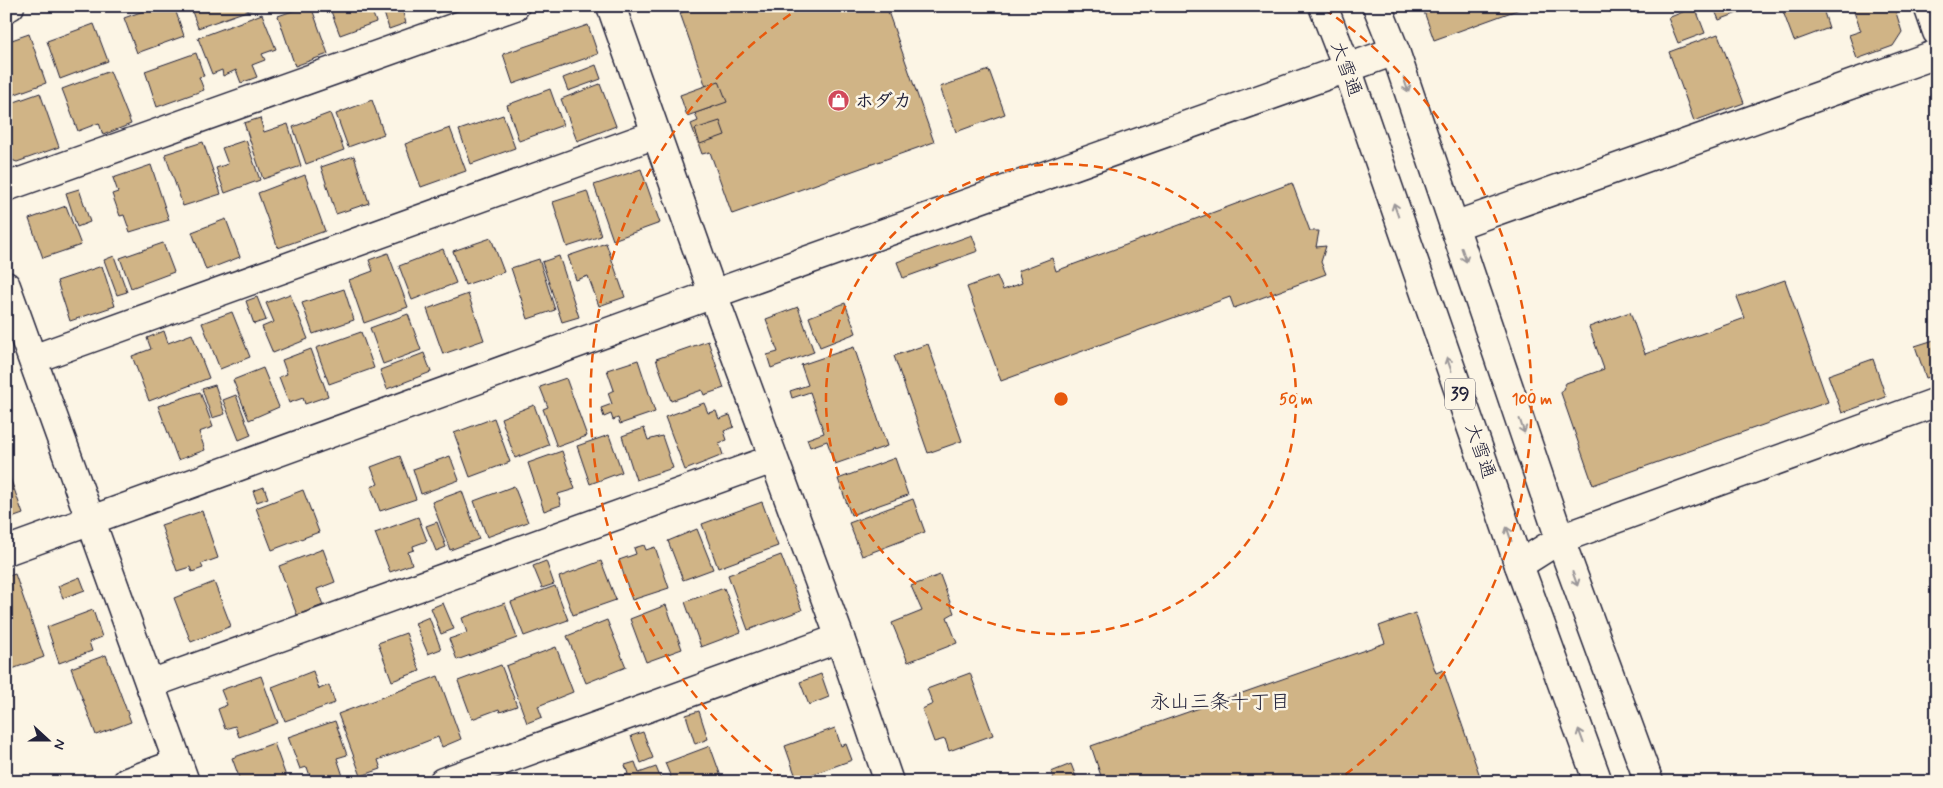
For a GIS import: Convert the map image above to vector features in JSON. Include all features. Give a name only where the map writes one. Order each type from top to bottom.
[{"type":"main road","points":[[6,8],[10,6]]},
{"type":"main road","points":[[6,187],[515,6]]},
{"type":"main road","points":[[611,6],[713,294],[840,638],[886,781]]},
{"type":"main road","name":"大雪通","points":[[1323,6],[1347,68],[1519,565],[1598,782]]},
{"type":"main road","points":[[1377,6],[1395,51],[1560,539],[1649,782]]},
{"type":"main road","points":[[1928,6],[1937,32]]},
{"type":"main road","points":[[6,551],[713,294],[1395,51]]},
{"type":"main road","points":[[1454,226],[1937,54]]},
{"type":"main road","points":[[33,359],[656,134]]},
{"type":"main road","points":[[6,286],[182,772],[126,782]]},
{"type":"main road","points":[[1519,565],[1560,539],[1937,402]]},
{"type":"main road","points":[[150,684],[773,458]]},
{"type":"main road","points":[[443,782],[840,638]]},
{"type":"building","points":[[157,6],[174,6],[184,36],[137,53],[124,18]]},
{"type":"building","points":[[190,6],[251,6],[252,9],[198,28]]},
{"type":"building","points":[[311,6],[328,54],[295,66],[278,16]]},
{"type":"building","points":[[329,6],[370,6],[376,22],[340,35]]},
{"type":"building","points":[[382,6],[401,6],[406,23],[389,29]]},
{"type":"building","points":[[435,6],[452,6],[452,7],[437,13]]},
{"type":"building","points":[[698,6],[886,6],[934,142],[732,214],[710,152],[702,154],[691,124],[698,121],[695,113],[713,107],[680,13]]},
{"type":"building","points":[[1422,6],[1528,6],[1434,40]]},
{"type":"building","points":[[1713,6],[1756,6],[1719,20]]},
{"type":"building","points":[[1781,6],[1822,6],[1829,28],[1794,41]]},
{"type":"building","points":[[1860,6],[1894,6],[1902,32],[1893,46],[1857,59],[1849,35],[1861,31],[1853,9]]},
{"type":"building","points":[[1695,7],[1705,33],[1678,43],[1668,18]]},
{"type":"building","points":[[262,14],[276,49],[262,54],[265,60],[252,65],[257,77],[241,83],[236,70],[223,76],[222,70],[212,74],[198,38]]},
{"type":"building","points":[[94,24],[108,61],[60,79],[47,41]]},
{"type":"building","points":[[588,25],[598,54],[513,84],[503,54]]},
{"type":"building","points":[[29,34],[46,83],[10,96],[6,84],[6,42]]},
{"type":"building","points":[[1718,34],[1744,103],[1694,121],[1669,52]]},
{"type":"building","points":[[196,53],[204,76],[199,77],[204,90],[157,107],[145,71]]},
{"type":"building","points":[[596,65],[601,79],[568,91],[563,78]]},
{"type":"building","points":[[989,70],[1005,114],[956,132],[940,87]]},
{"type":"building","points":[[110,71],[131,124],[103,135],[99,123],[78,131],[62,89]]},
{"type":"building","points":[[719,81],[727,102],[687,116],[680,95]]},
{"type":"building","points":[[600,84],[616,126],[577,141],[561,99]]},
{"type":"building","points":[[550,89],[563,125],[519,141],[507,105]]},
{"type":"building","points":[[40,93],[59,147],[17,162],[6,158],[6,105]]},
{"type":"building","points":[[372,100],[384,134],[348,147],[336,114]]},
{"type":"building","points":[[330,113],[344,150],[306,164],[293,127]]},
{"type":"building","points":[[503,115],[515,148],[471,164],[459,130]]},
{"type":"building","points":[[260,118],[264,132],[288,124],[301,166],[263,179],[244,123]]},
{"type":"building","points":[[720,121],[725,135],[700,144],[695,129]]},
{"type":"building","points":[[450,128],[466,171],[421,187],[405,144]]},
{"type":"building","points":[[246,140],[260,180],[225,193],[216,168],[228,164],[222,148]]},
{"type":"building","points":[[203,142],[221,194],[183,206],[165,154]]},
{"type":"building","points":[[354,156],[369,203],[336,214],[321,167]]},
{"type":"building","points":[[151,165],[169,220],[130,232],[124,215],[120,216],[112,194],[118,192],[113,178]]},
{"type":"building","points":[[641,169],[660,223],[613,240],[594,185]]},
{"type":"building","points":[[305,175],[325,231],[278,248],[258,193]]},
{"type":"building","points":[[1292,183],[1310,231],[1319,231],[1316,247],[1326,246],[1321,262],[1326,274],[1234,308],[1230,297],[1001,381],[967,287],[997,276],[1003,290],[1022,283],[1018,271],[1052,258],[1056,271]]},
{"type":"building","points":[[79,189],[90,222],[77,227],[66,193]]},
{"type":"building","points":[[587,191],[601,236],[567,247],[553,202]]},
{"type":"building","points":[[66,206],[81,245],[43,258],[29,219]]},
{"type":"building","points":[[226,219],[240,257],[206,270],[192,232]]},
{"type":"building","points":[[972,235],[978,251],[903,278],[897,262]]},
{"type":"building","points":[[491,238],[504,272],[465,285],[453,251]]},
{"type":"building","points":[[163,243],[174,272],[131,288],[120,258]]},
{"type":"building","points":[[606,243],[625,297],[599,306],[588,276],[576,280],[568,256]]},
{"type":"building","points":[[443,249],[456,283],[412,300],[399,266]]},
{"type":"building","points":[[388,253],[408,307],[364,323],[349,280],[373,271],[369,260]]},
{"type":"building","points":[[114,256],[127,292],[117,295],[104,260]]},
{"type":"building","points":[[559,256],[579,317],[562,322],[542,262]]},
{"type":"building","points":[[539,259],[555,310],[528,319],[511,268]]},
{"type":"building","points":[[102,266],[115,306],[70,321],[57,281]]},
{"type":"building","points":[[1785,280],[1828,402],[1593,485],[1561,393],[1566,383],[1604,369],[1589,327],[1630,312],[1645,354],[1745,318],[1737,297]]},
{"type":"building","points":[[344,289],[354,320],[313,334],[302,303]]},
{"type":"building","points":[[290,294],[308,339],[273,353],[262,327],[274,322],[266,303]]},
{"type":"building","points":[[468,294],[484,340],[443,354],[427,309]]},
{"type":"building","points":[[257,297],[266,320],[254,324],[246,301]]},
{"type":"building","points":[[845,303],[856,333],[820,347],[809,317]]},
{"type":"building","points":[[798,307],[814,352],[771,368],[767,355],[778,352],[766,319]]},
{"type":"building","points":[[232,312],[250,357],[220,369],[202,323]]},
{"type":"building","points":[[408,314],[421,350],[383,364],[370,328]]},
{"type":"building","points":[[164,331],[168,343],[192,334],[209,378],[149,401],[132,356],[151,349],[147,338]]},
{"type":"building","points":[[361,332],[374,368],[329,384],[316,348]]},
{"type":"building","points":[[1937,339],[1937,375],[1926,378],[1915,346]]},
{"type":"building","points":[[708,341],[724,388],[704,395],[702,390],[671,401],[656,359]]},
{"type":"building","points":[[928,344],[962,441],[928,453],[894,356]]},
{"type":"building","points":[[854,347],[887,446],[835,464],[827,441],[810,447],[807,439],[824,433],[810,392],[792,398],[790,391],[808,385],[801,365]]},
{"type":"building","points":[[311,349],[328,396],[305,404],[303,398],[289,403],[279,377],[287,374],[282,360]]},
{"type":"building","points":[[424,353],[431,372],[387,389],[380,370]]},
{"type":"building","points":[[1873,359],[1886,397],[1842,413],[1828,375]]},
{"type":"building","points":[[638,360],[655,412],[620,424],[618,418],[613,420],[611,414],[604,417],[601,408],[612,404],[608,393],[614,390],[607,370]]},
{"type":"building","points":[[263,368],[279,407],[249,420],[233,380]]},
{"type":"building","points":[[566,378],[587,436],[557,447],[543,409],[548,407],[540,387]]},
{"type":"building","points":[[215,385],[225,414],[212,418],[202,389]]},
{"type":"building","points":[[200,392],[213,427],[199,432],[205,450],[178,460],[158,406]]},
{"type":"building","points":[[236,395],[251,435],[239,440],[223,400]]},
{"type":"building","points":[[704,403],[708,413],[716,411],[719,419],[730,415],[734,427],[724,431],[727,440],[719,443],[723,455],[685,470],[665,417]]},
{"type":"building","points":[[534,405],[549,445],[515,458],[501,418]]},
{"type":"building","points":[[494,418],[510,462],[470,477],[454,433]]},
{"type":"building","points":[[644,428],[648,440],[662,436],[673,468],[636,480],[622,436]]},
{"type":"building","points":[[609,435],[622,472],[590,484],[577,446]]},
{"type":"building","points":[[562,451],[575,489],[558,494],[561,505],[544,511],[528,463]]},
{"type":"building","points":[[400,456],[416,499],[380,511],[371,487],[378,484],[371,467]]},
{"type":"building","points":[[450,456],[459,480],[421,494],[413,469]]},
{"type":"building","points":[[895,458],[908,495],[851,515],[838,479]]},
{"type":"building","points":[[8,472],[23,514],[6,520],[6,473]]},
{"type":"building","points":[[514,486],[528,522],[487,537],[474,501]]},
{"type":"building","points":[[264,487],[268,498],[257,502],[253,491]]},
{"type":"building","points":[[303,490],[319,532],[272,550],[256,508]]},
{"type":"building","points":[[462,491],[479,539],[450,550],[432,502]]},
{"type":"building","points":[[913,499],[925,532],[862,556],[849,523]]},
{"type":"building","points":[[762,502],[778,546],[718,568],[702,524]]},
{"type":"building","points":[[202,511],[218,558],[201,564],[203,568],[192,572],[190,567],[177,571],[161,525]]},
{"type":"building","points":[[418,517],[427,541],[413,546],[414,550],[408,552],[412,564],[390,572],[375,533]]},
{"type":"building","points":[[437,522],[446,547],[436,551],[426,526]]},
{"type":"building","points":[[697,529],[713,569],[683,580],[668,541]]},
{"type":"building","points":[[644,545],[646,550],[655,547],[669,588],[632,600],[619,560],[636,554],[634,548]]},
{"type":"building","points":[[323,549],[335,582],[317,589],[323,605],[297,615],[279,566]]},
{"type":"building","points":[[781,555],[802,610],[748,630],[728,575]]},
{"type":"building","points":[[546,561],[554,584],[542,588],[533,566]]},
{"type":"building","points":[[601,561],[616,600],[573,615],[559,577]]},
{"type":"building","points":[[15,574],[44,657],[7,671],[6,577]]},
{"type":"building","points":[[940,575],[954,613],[947,617],[957,643],[908,662],[892,623],[922,611],[911,586]]},
{"type":"building","points":[[80,577],[85,590],[63,598],[58,586]]},
{"type":"building","points":[[214,582],[231,626],[191,642],[174,598]]},
{"type":"building","points":[[555,586],[568,620],[524,636],[511,602]]},
{"type":"building","points":[[724,588],[741,632],[701,647],[685,602]]},
{"type":"building","points":[[443,603],[454,629],[441,634],[431,608]]},
{"type":"building","points":[[505,603],[517,638],[457,660],[449,639],[467,633],[462,618]]},
{"type":"building","points":[[666,605],[682,649],[646,662],[630,619]]},
{"type":"building","points":[[93,610],[102,637],[89,642],[92,651],[59,663],[47,627]]},
{"type":"building","points":[[1415,613],[1436,673],[1443,670],[1482,782],[1103,782],[1091,746],[1385,643],[1379,626]]},
{"type":"building","points":[[429,617],[441,649],[428,654],[415,623]]},
{"type":"building","points":[[607,620],[626,667],[586,683],[567,636]]},
{"type":"building","points":[[406,633],[420,671],[392,681],[378,643]]},
{"type":"building","points":[[556,647],[573,692],[538,706],[542,717],[527,723],[506,666]]},
{"type":"building","points":[[106,655],[131,722],[96,735],[71,668]]},
{"type":"building","points":[[501,665],[517,706],[500,712],[499,709],[472,719],[458,681]]},
{"type":"building","points":[[313,671],[319,689],[329,685],[335,703],[285,721],[272,687]]},
{"type":"building","points":[[970,673],[993,735],[949,751],[945,739],[934,742],[922,709],[933,704],[927,689]]},
{"type":"building","points":[[821,674],[829,697],[809,705],[800,682]]},
{"type":"building","points":[[261,676],[278,723],[239,737],[235,726],[225,729],[218,709],[227,705],[221,690]]},
{"type":"building","points":[[438,676],[461,739],[442,747],[438,737],[378,760],[381,769],[361,776],[338,714]]},
{"type":"building","points":[[699,711],[708,739],[695,744],[686,715]]},
{"type":"building","points":[[335,721],[347,755],[337,758],[345,782],[312,782],[307,767],[300,769],[288,737]]},
{"type":"building","points":[[835,728],[841,746],[846,744],[852,760],[797,780],[785,746]]},
{"type":"building","points":[[643,732],[653,758],[641,763],[631,736]]},
{"type":"building","points":[[274,743],[288,782],[234,782],[233,780],[239,777],[232,758]]},
{"type":"building","points":[[710,746],[723,782],[673,782],[665,763]]},
{"type":"building","points":[[635,762],[639,773],[656,767],[662,782],[611,782],[628,774],[625,765]]},
{"type":"building","points":[[1071,764],[1078,782],[1055,782],[1051,772]]},
{"type":"place","name":"ホダカ","points":[[839,101]]},
{"type":"district","name":"永山三条十丁目","points":[[1220,702]]}]
